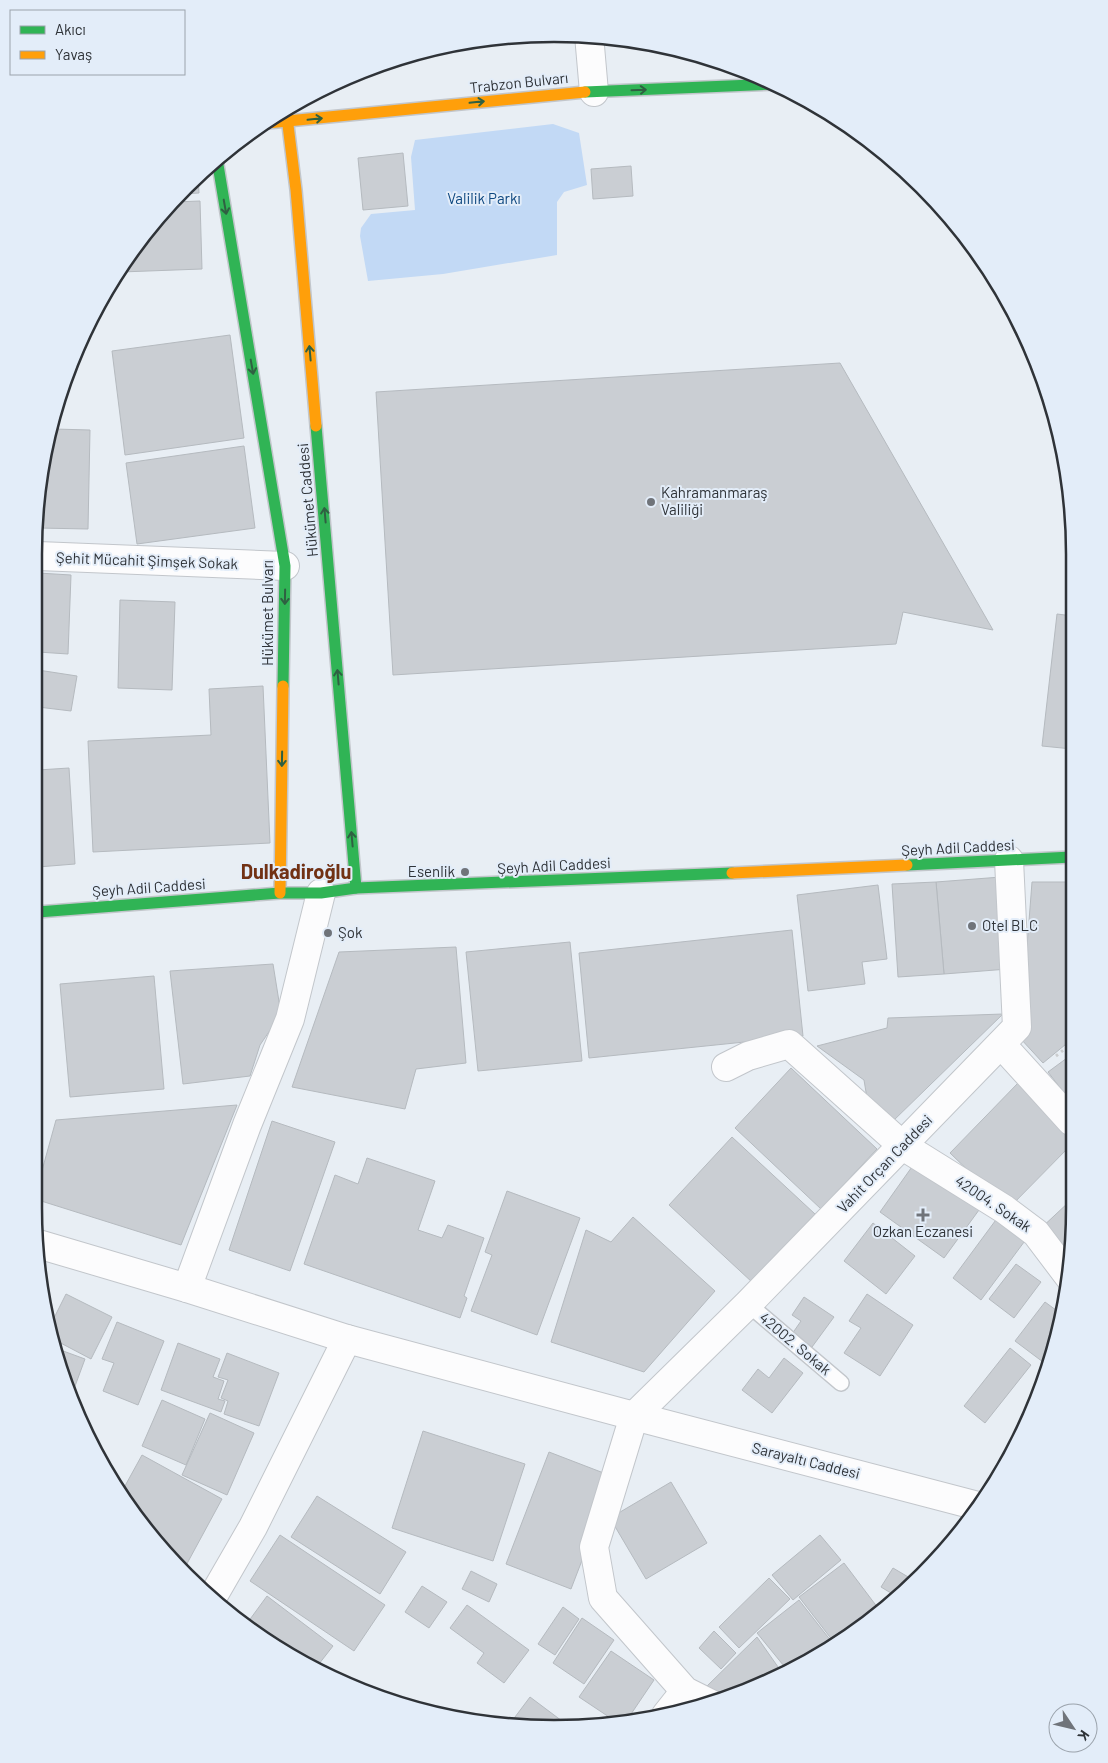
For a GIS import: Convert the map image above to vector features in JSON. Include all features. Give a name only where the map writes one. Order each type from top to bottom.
[{"type":"main road","name":"Trabzon Bulvarı","points":[[280,122],[572,92],[758,85]]},
{"type":"main road","name":"Hükümet Caddesi","points":[[287,118],[298,210],[356,888]]},
{"type":"main road","name":"Hükümet Bulvarı","points":[[218,168],[285,566],[280,894]]},
{"type":"main road","name":"Şeyh Adil Caddesi","points":[[42,912],[280,894],[322,893],[356,888],[1066,857]]},
{"type":"street","points":[[590,44],[594,92]]},
{"type":"street","name":"Şehit Mücahit Şimşek Sokak","points":[[42,556],[285,566]]},
{"type":"street","name":"Vahit Orçan Caddesi","points":[[634,1416],[748,1304],[1017,1028],[1009,860]]},
{"type":"street","points":[[187,1288],[290,1019],[322,893]]},
{"type":"street","name":"42004. Sokak","points":[[726,1067],[748,1056],[790,1044],[903,1146],[1004,1208],[1036,1233],[1062,1267]]},
{"type":"street","points":[[1002,1044],[1066,1116]]},
{"type":"street","name":"Sarayaltı Caddesi","points":[[44,1246],[347,1338],[634,1416],[971,1504]]},
{"type":"street","points":[[215,1592],[253,1527],[347,1338]]},
{"type":"street","points":[[634,1416],[594,1547],[603,1598],[685,1690],[701,1698]]},
{"type":"street","points":[[672,1707],[685,1690]]},
{"type":"lane","name":"42002. Sokak","points":[[748,1304],[841,1383]]},
{"type":"green space","name":"Valilik Parkı","points":[[553,124],[579,133],[587,185],[564,192],[557,202],[557,255],[443,274],[368,281],[360,236],[361,228],[371,214],[415,210],[411,157],[415,140]]},
{"type":"building","points":[[403,153],[408,206],[363,210],[358,158]]},
{"type":"building","points":[[631,166],[633,196],[593,199],[591,169]]},
{"type":"building","points":[[199,186],[199,193],[191,193]]},
{"type":"building","points":[[200,201],[202,269],[128,272],[148,243],[183,202]]},
{"type":"building","points":[[230,335],[244,438],[125,455],[112,351]]},
{"type":"building","name":"Kahramanmaraş Valiliği","points":[[840,363],[993,630],[903,612],[896,644],[393,675],[376,392]]},
{"type":"building","points":[[58,429],[90,430],[88,529],[44,528],[47,487]]},
{"type":"building","points":[[244,446],[255,528],[137,544],[126,463]]},
{"type":"building","points":[[42,573],[71,575],[68,654],[42,652]]},
{"type":"building","points":[[120,600],[175,602],[172,690],[118,688]]},
{"type":"building","points":[[1057,614],[1066,615],[1066,748],[1042,746]]},
{"type":"building","points":[[42,671],[77,676],[71,711],[42,707]]},
{"type":"building","points":[[263,686],[270,843],[93,852],[88,741],[211,735],[209,689]]},
{"type":"building","points":[[69,768],[75,864],[42,867],[42,770]]},
{"type":"building","name":"Otel BLC","points":[[1001,877],[1008,969],[944,974],[936,882]]},
{"type":"building","points":[[936,882],[944,974],[898,977],[892,884]]},
{"type":"building","points":[[1032,882],[1066,882],[1066,1044],[1043,1063],[1020,1038]]},
{"type":"building","points":[[878,885],[887,959],[862,962],[865,984],[808,991],[797,895]]},
{"type":"building","points":[[792,930],[803,1036],[589,1058],[579,953]]},
{"type":"building","points":[[570,942],[582,1061],[478,1071],[466,952]]},
{"type":"building","points":[[456,947],[466,1063],[416,1069],[405,1109],[292,1087],[339,952]]},
{"type":"building","points":[[273,964],[281,1014],[260,1045],[250,1076],[183,1084],[170,971]]},
{"type":"building","points":[[154,976],[164,1089],[70,1097],[60,984]]},
{"type":"building","points":[[1003,1014],[892,1122],[868,1104],[864,1080],[817,1046],[887,1028],[888,1018]]},
{"type":"building","points":[[1066,1059],[1066,1095],[1048,1072]]},
{"type":"building","points":[[791,1068],[877,1149],[821,1209],[735,1128]]},
{"type":"building","points":[[1020,1081],[1066,1127],[1066,1150],[1008,1209],[950,1153]]},
{"type":"building","points":[[237,1105],[181,1245],[42,1201],[42,1171],[56,1120]]},
{"type":"building","points":[[272,1121],[335,1142],[290,1271],[229,1250]]},
{"type":"building","points":[[732,1137],[815,1214],[753,1283],[669,1205]]},
{"type":"building","points":[[367,1158],[435,1181],[418,1230],[442,1238],[448,1225],[484,1238],[464,1296],[467,1298],[460,1318],[304,1264],[335,1175],[358,1184]]},
{"type":"building","points":[[914,1164],[979,1210],[944,1258],[880,1212]]},
{"type":"building","points":[[507,1191],[580,1218],[537,1335],[471,1311],[492,1255],[485,1252]]},
{"type":"building","points":[[1066,1205],[1063,1255],[1039,1230]]},
{"type":"building","points":[[1001,1213],[1030,1234],[981,1300],[953,1278]]},
{"type":"building","points":[[633,1217],[715,1291],[644,1372],[551,1342],[586,1230],[611,1242]]},
{"type":"building","points":[[873,1223],[915,1256],[886,1294],[844,1261]]},
{"type":"building","points":[[1016,1264],[1041,1282],[1014,1318],[989,1299]]},
{"type":"building","points":[[66,1294],[112,1317],[91,1359],[61,1343],[54,1318]]},
{"type":"building","points":[[867,1294],[913,1325],[880,1376],[844,1353],[861,1328],[849,1321]]},
{"type":"building","points":[[804,1297],[834,1317],[812,1347],[792,1334],[801,1321],[792,1315]]},
{"type":"building","points":[[1045,1302],[1056,1310],[1042,1361],[1015,1341]]},
{"type":"building","points":[[117,1322],[164,1341],[138,1405],[103,1391],[114,1363],[102,1359]]},
{"type":"building","points":[[178,1343],[220,1359],[213,1377],[224,1381],[218,1399],[225,1401],[221,1412],[161,1390]]},
{"type":"building","points":[[1010,1348],[1031,1365],[985,1423],[964,1406]]},
{"type":"building","points":[[63,1351],[85,1359],[75,1387]]},
{"type":"building","points":[[227,1353],[279,1373],[259,1426],[224,1414],[228,1401],[221,1398],[228,1380],[218,1377]]},
{"type":"building","points":[[784,1358],[803,1373],[772,1413],[742,1390],[758,1369],[769,1378]]},
{"type":"building","points":[[162,1400],[205,1419],[186,1465],[142,1446]]},
{"type":"building","points":[[210,1413],[254,1433],[227,1495],[182,1475]]},
{"type":"building","points":[[423,1431],[525,1464],[493,1561],[392,1528]]},
{"type":"building","points":[[549,1452],[614,1477],[571,1589],[506,1564]]},
{"type":"building","points":[[142,1455],[222,1499],[186,1565],[148,1520],[125,1486]]},
{"type":"building","points":[[671,1482],[707,1543],[646,1579],[610,1518]]},
{"type":"building","points":[[317,1496],[406,1552],[380,1594],[291,1537]]},
{"type":"building","points":[[280,1535],[385,1605],[354,1651],[250,1581]]},
{"type":"building","points":[[820,1535],[841,1560],[793,1600],[772,1575]]},
{"type":"building","points":[[844,1563],[876,1606],[831,1639],[799,1597]]},
{"type":"building","points":[[893,1568],[909,1577],[892,1593],[881,1587]]},
{"type":"building","points":[[471,1571],[497,1584],[489,1602],[462,1589]]},
{"type":"building","points":[[769,1578],[790,1599],[739,1648],[719,1627]]},
{"type":"building","points":[[422,1586],[447,1602],[429,1628],[405,1612]]},
{"type":"building","points":[[267,1596],[333,1646],[319,1663],[298,1652],[250,1620]]},
{"type":"building","points":[[799,1600],[830,1639],[784,1666],[757,1633]]},
{"type":"building","points":[[467,1605],[529,1650],[504,1683],[477,1663],[484,1653],[450,1628]]},
{"type":"building","points":[[563,1607],[579,1619],[555,1655],[538,1644]]},
{"type":"building","points":[[582,1618],[614,1640],[584,1684],[553,1663]]},
{"type":"building","points":[[714,1631],[736,1653],[721,1669],[699,1648]]},
{"type":"building","points":[[757,1637],[779,1668],[750,1682],[717,1693],[706,1687]]},
{"type":"building","points":[[611,1651],[654,1680],[631,1715],[609,1717],[579,1697]]},
{"type":"building","points":[[530,1697],[560,1720],[521,1719],[514,1718]]},
{"type":"traffic: fast","points":[[585,92],[758,85]]},
{"type":"traffic: fast","points":[[218,168],[285,566],[283,686]]},
{"type":"traffic: fast","points":[[316,426],[356,888]]},
{"type":"traffic: fast","points":[[907,865],[1066,857]]},
{"type":"traffic: fast","points":[[42,912],[280,893],[321,893],[356,888],[732,873]]},
{"type":"traffic: slow","points":[[282,122],[585,92]]},
{"type":"traffic: slow","points":[[287,118],[296,190],[316,426]]},
{"type":"traffic: slow","points":[[280,893],[283,686]]},
{"type":"traffic: slow","points":[[732,873],[907,865]]},
{"type":"place","name":"Kahramanmaraş Valiliği","points":[[651,502]]},
{"type":"place","name":"Esenlik","points":[[465,872]]},
{"type":"place","name":"Otel BLC","points":[[972,926]]},
{"type":"place","name":"Şok","points":[[328,933]]},
{"type":"place","name":"Ozkan Eczanesi","points":[[923,1215]]},
{"type":"district","name":"Dulkadiroğlu","points":[[296,872]]}]
